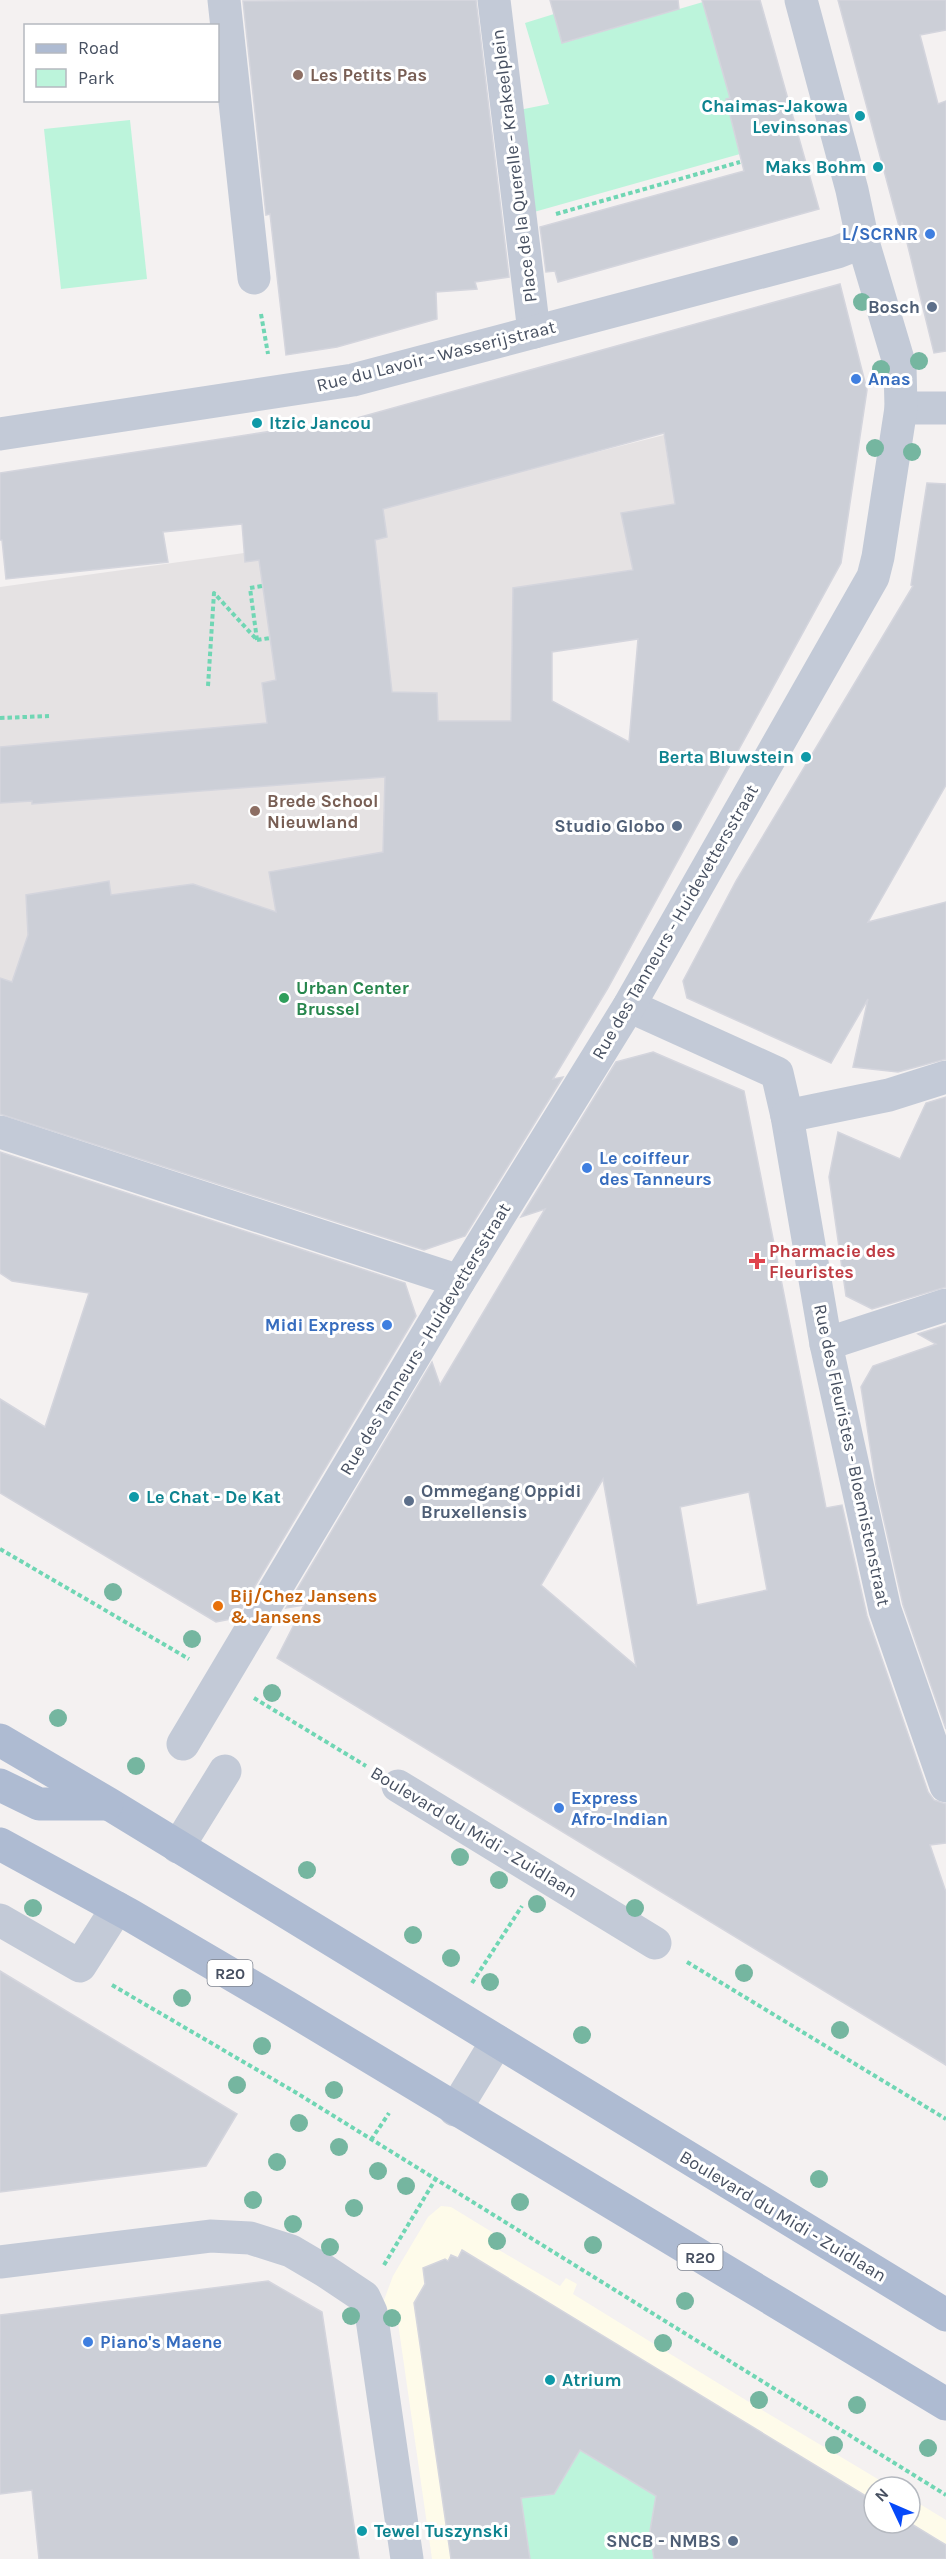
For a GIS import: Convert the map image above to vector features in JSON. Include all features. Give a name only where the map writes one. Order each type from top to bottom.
[{"type":"main road","name":"Boulevard du Midi - Zuidlaan","points":[[0,1740],[109,1804],[946,2315]]},
{"type":"main road","points":[[0,1785],[39,1804],[109,1804]]},
{"type":"main road","name":"R20","points":[[0,1844],[117,1908],[278,2001],[455,2110],[946,2404]]},
{"type":"street","points":[[224,0],[254,278]]},
{"type":"street","name":"Place de la Querelle - Krakeelplein","points":[[494,0],[534,332]]},
{"type":"street","name":"Rue des Tanneurs - Huidevettersstraat","points":[[183,1744],[459,1281],[629,1006],[873,577],[879,557],[901,408],[900,366],[863,242],[852,190],[801,0]]},
{"type":"street","name":"Rue du Lavoir - Wasserijstraat","points":[[0,434],[353,381],[837,252],[863,242]]},
{"type":"street","points":[[901,408],[946,408]]},
{"type":"street","name":"Rue des Fleuristes - Bloemistenstraat","points":[[629,1006],[777,1073],[787,1116],[826,1344],[885,1610],[946,1786]]},
{"type":"street","points":[[787,1116],[890,1095],[946,1077]]},
{"type":"street","points":[[0,1132],[459,1281]]},
{"type":"street","points":[[826,1344],[946,1305]]},
{"type":"street","points":[[178,1847],[225,1771]]},
{"type":"street","name":"Boulevard du Midi - Zuidlaan","points":[[398,1786],[655,1943]]},
{"type":"street","points":[[0,1920],[80,1966],[117,1908]]},
{"type":"street","points":[[455,2110],[497,2041]]},
{"type":"street","points":[[0,2262],[210,2236],[250,2238],[291,2251],[364,2297],[371,2312],[407,2559]]},
{"type":"path","points":[[521,224],[741,162]]},
{"type":"path","points":[[254,278],[275,393]]},
{"type":"path","points":[[257,640],[250,588],[262,586]]},
{"type":"path","points":[[207,686],[214,593],[257,640]]},
{"type":"path","points":[[257,640],[270,638]]},
{"type":"path","points":[[0,718],[49,716]]},
{"type":"path","name":"Boulevard du Midi - Zuidlaan","points":[[0,1549],[222,1679],[398,1786]]},
{"type":"path","points":[[655,1943],[946,2119]]},
{"type":"path","points":[[80,1966],[295,2092],[946,2495]]},
{"type":"path","points":[[364,2297],[435,2180]]},
{"type":"shaded area","name":"Brede School Nieuwland","points":[[664,435],[675,504],[678,563],[513,588],[509,809],[0,1096],[0,587],[244,553],[375,540],[387,537],[385,524],[377,525],[372,509]]},
{"type":"shaded area","name":"Atrium","points":[[441,2206],[451,2207],[505,2240],[499,2250],[560,2286],[566,2278],[577,2284],[573,2294],[654,2344],[661,2335],[673,2342],[667,2352],[749,2402],[757,2393],[768,2399],[762,2410],[824,2447],[831,2437],[843,2444],[836,2454],[871,2475],[862,2475],[862,2535],[922,2535],[922,2505],[946,2520],[946,2559],[432,2559],[398,2323],[387,2324],[384,2300],[393,2276],[428,2217]]},
{"type":"green space","points":[[703,2],[730,97],[726,100],[740,154],[534,212],[519,110],[549,104],[525,23],[554,14],[563,43]]},
{"type":"green space","points":[[130,120],[147,279],[61,289],[44,129]]},
{"type":"green space","points":[[580,2450],[658,2497],[651,2528],[651,2543],[655,2559],[530,2559],[521,2498],[554,2494]]},
{"type":"building","points":[[476,0],[509,277],[475,282],[477,289],[436,292],[437,319],[337,347],[286,355],[270,214],[266,215],[243,1]]},
{"type":"building","points":[[550,0],[678,0],[679,9],[562,43]]},
{"type":"building","points":[[702,0],[760,0],[819,209],[558,282],[555,271],[546,272],[540,227],[744,171],[726,99],[730,98]]},
{"type":"building","points":[[838,0],[946,0],[946,30],[920,35],[938,104],[946,101],[946,351],[934,353],[902,222],[900,230]]},
{"type":"building","points":[[840,284],[867,390],[841,563],[608,988],[553,1079],[563,1077],[465,1236],[424,1250],[0,1114],[0,978],[12,982],[28,935],[26,895],[109,881],[111,895],[193,884],[276,912],[269,872],[383,852],[385,777],[32,804],[32,801],[0,803],[0,747],[267,723],[262,683],[276,680],[259,560],[245,562],[242,524],[163,532],[168,562],[6,579],[2,540],[0,540],[0,473],[357,418]],"holes":[[[664,433],[675,504],[621,513],[633,570],[513,588],[511,721],[438,721],[437,693],[392,692],[375,540],[387,537],[383,509]],[[638,639],[629,742],[552,701],[552,652]]]},
{"type":"building","points":[[927,483],[946,484],[946,785],[868,922],[946,902],[946,1059],[898,1072],[853,1067],[868,999],[831,1063],[687,998],[683,981],[736,881],[913,586],[911,585]]},
{"type":"building","points":[[653,1052],[744,1091],[826,1508],[842,1505],[867,1616],[928,1792],[934,1800],[946,1804],[946,1843],[930,1845],[946,1892],[946,2065],[277,1658],[304,1605],[286,1608],[432,1362],[440,1385],[545,1209],[521,1217],[616,1062]],"holes":[[[603,1479],[636,1666],[541,1585]],[[749,1492],[767,1590],[697,1605],[680,1507]]]},
{"type":"building","points":[[946,1097],[946,1287],[872,1309],[846,1296],[829,1177],[838,1132],[900,1159],[926,1103]]},
{"type":"building","points":[[0,1152],[405,1283],[416,1316],[236,1618],[216,1622],[0,1493],[0,1399],[45,1427],[89,1293],[12,1281],[0,1273]]},
{"type":"building","points":[[946,1325],[946,1729],[903,1605],[876,1485],[861,1387],[873,1366],[936,1344],[918,1334]]},
{"type":"building","points":[[0,1971],[237,2114],[206,2166],[0,2192]]},
{"type":"building","name":"Atrium","points":[[462,2250],[862,2494],[862,2535],[922,2535],[922,2530],[946,2545],[946,2559],[654,2559],[650,2531],[656,2496],[580,2450],[554,2494],[521,2498],[530,2559],[451,2559],[414,2303],[425,2284],[423,2268],[445,2259],[448,2261],[451,2255],[458,2258]]},
{"type":"building","points":[[268,2281],[322,2312],[359,2559],[39,2559],[32,2490],[0,2494],[0,2315]]},
{"type":"place","name":"Les Petits Pas","points":[[298,75]]},
{"type":"place","name":"Chaimas-Jakowa Levinsonas","points":[[860,116]]},
{"type":"place","name":"Maks Bohm","points":[[878,167]]},
{"type":"place","name":"L/SCRNR","points":[[930,234]]},
{"type":"place","name":"Bosch","points":[[932,307]]},
{"type":"place","name":"Anas","points":[[856,379]]},
{"type":"place","name":"Itzic Jancou","points":[[257,423]]},
{"type":"place","name":"Berta Bluwstein","points":[[806,757]]},
{"type":"place","name":"Brede School Nieuwland","points":[[255,811]]},
{"type":"place","name":"Studio Globo","points":[[677,826]]},
{"type":"place","name":"Urban Center Brussel","points":[[284,998]]},
{"type":"place","name":"Le coiffeur des Tanneurs","points":[[587,1168]]},
{"type":"place","name":"Pharmacie des Fleuristes","points":[[757,1261]]},
{"type":"place","name":"Midi Express","points":[[387,1325]]},
{"type":"place","name":"Le Chat - De Kat","points":[[134,1497]]},
{"type":"place","name":"Ommegang Oppidi Bruxellensis","points":[[409,1501]]},
{"type":"place","name":"Bij/Chez Jansens & Jansens","points":[[218,1606]]},
{"type":"place","name":"Express Afro-Indian","points":[[559,1808]]},
{"type":"place","name":"Piano's Maene","points":[[88,2342]]},
{"type":"place","name":"Atrium","points":[[550,2380]]},
{"type":"place","name":"Tewel Tuszynski","points":[[362,2531]]},
{"type":"place","name":"SNCB - NMBS","points":[[733,2541]]}]
